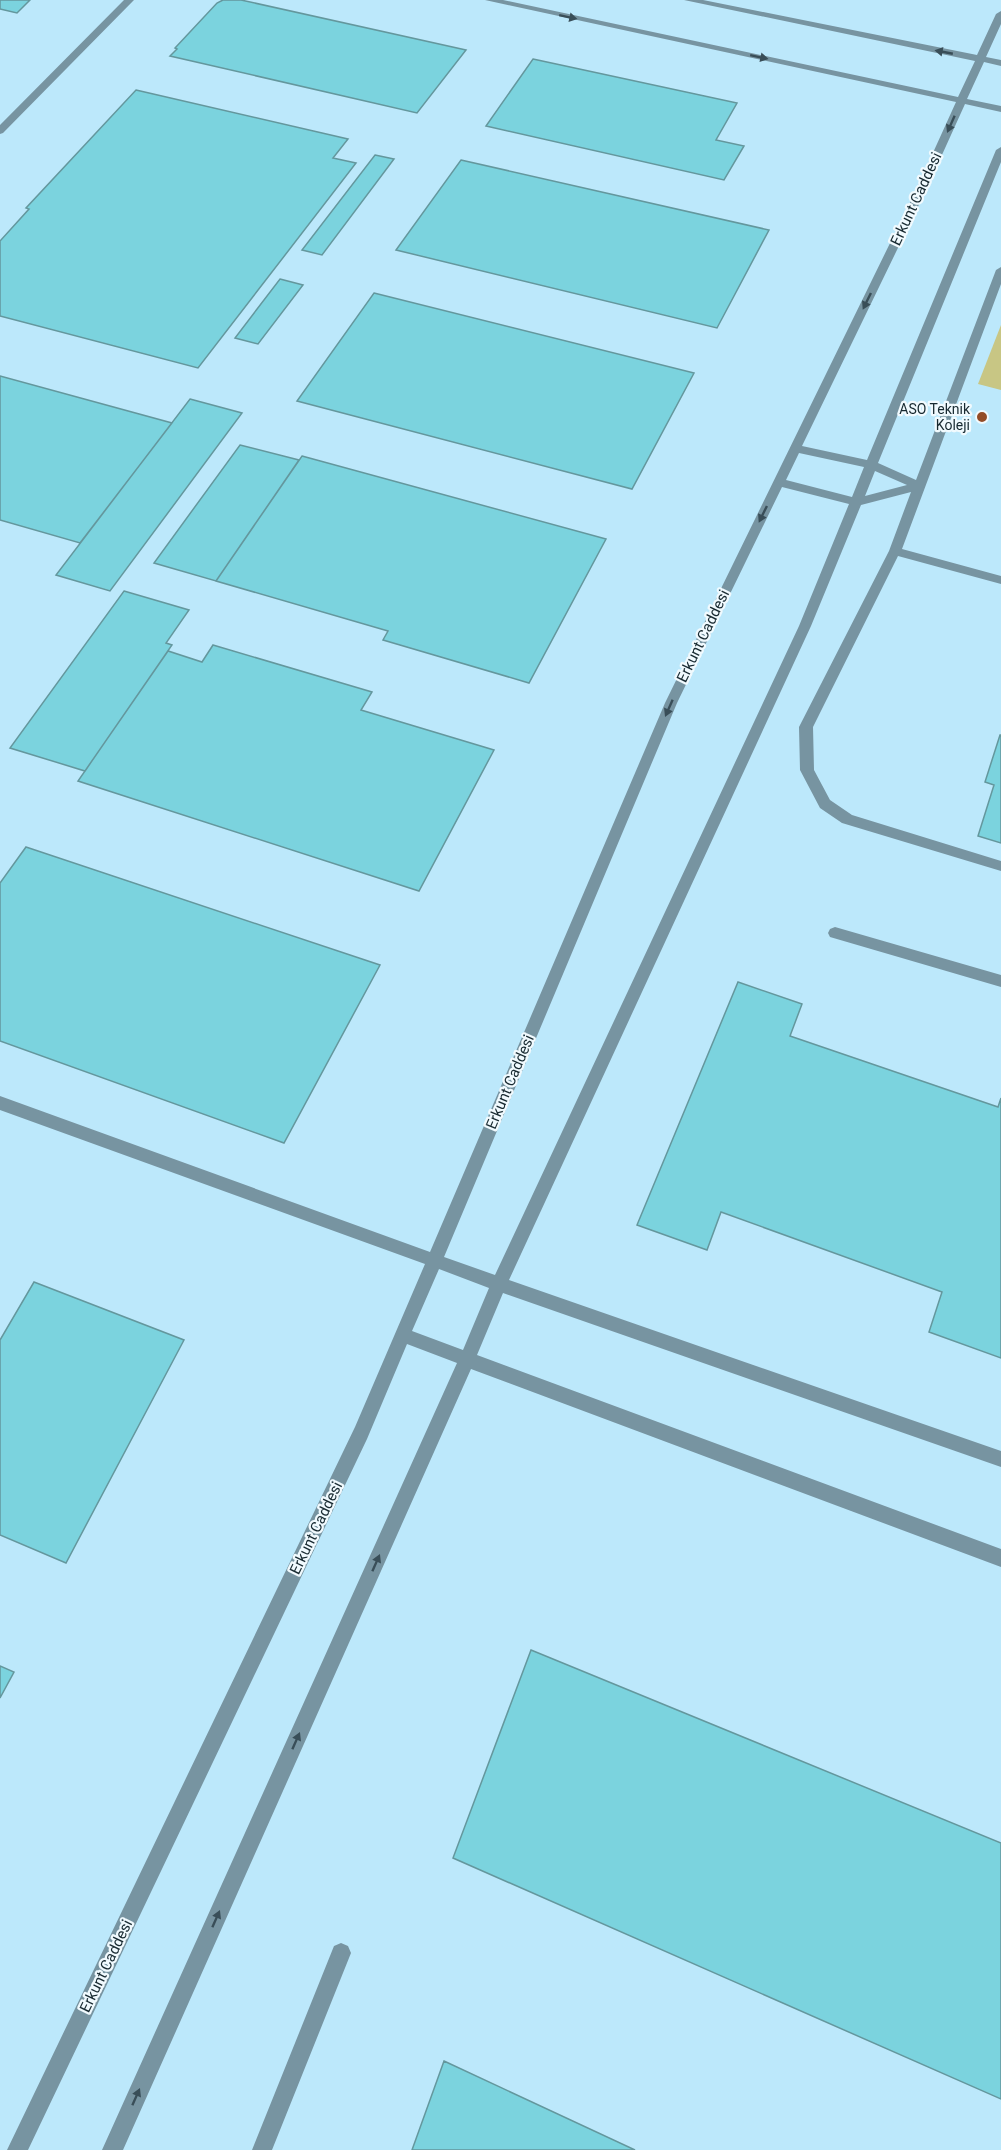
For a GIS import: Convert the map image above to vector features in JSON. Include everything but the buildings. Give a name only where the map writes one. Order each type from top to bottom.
[{"type":"street","points":[[0,130],[129,0]]},
{"type":"street","points":[[490,0],[1001,109]]},
{"type":"street","points":[[689,0],[1001,63]]},
{"type":"street","name":"Erkunt Caddesi","points":[[17,2150],[356,1444],[671,703],[922,188],[1001,14]]},
{"type":"street","points":[[112,2150],[499,1284],[806,626],[1001,150]]},
{"type":"street","points":[[1001,270],[895,551],[806,727],[807,770],[825,804],[847,819],[1001,866]]},
{"type":"street","points":[[795,448],[871,465],[920,486]]},
{"type":"street","points":[[778,482],[856,502],[920,486]]},
{"type":"street","points":[[895,551],[1001,580]]},
{"type":"street","points":[[835,933],[1001,981]]},
{"type":"street","points":[[0,1103],[434,1261],[1001,1459]]},
{"type":"street","points":[[402,1335],[1001,1558]]},
{"type":"street","points":[[262,2150],[340,1953]]},
{"type":"shaded area","points":[[0,0],[1001,0],[1001,2150],[0,2150]]},
{"type":"shaded area","points":[[1001,325],[1001,390],[978,384]]},
{"type":"place","name":"ASO Teknik Koleji","points":[[982,417]]}]
